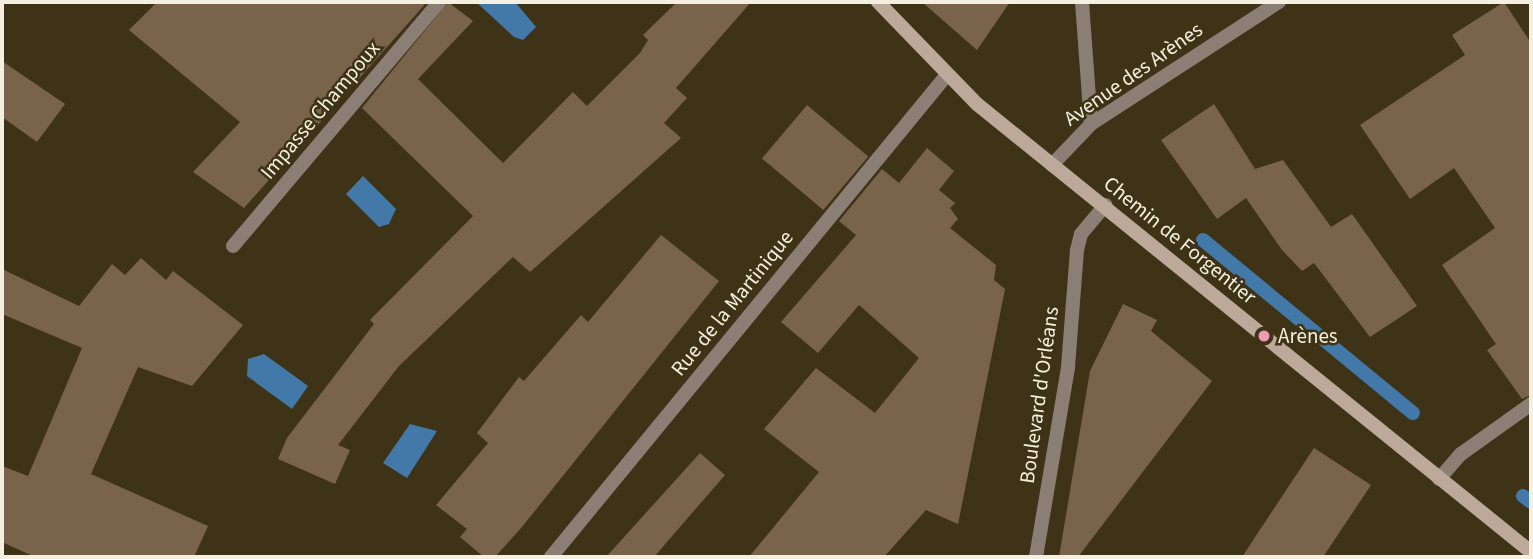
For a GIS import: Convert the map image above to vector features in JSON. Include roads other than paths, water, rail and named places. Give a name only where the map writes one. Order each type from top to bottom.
[{"type":"main road","name":"Chemin de Forgentier","points":[[878,2],[946,76],[1439,480],[1531,552]]},
{"type":"street","name":"Impasse Champoux","points":[[233,246],[439,2]]},
{"type":"street","points":[[1082,2],[1091,124]]},
{"type":"street","name":"Avenue des Arènes","points":[[1052,164],[1091,124],[1279,2]]},
{"type":"street","name":"Rue de la Martinique","points":[[551,557],[946,76]]},
{"type":"street","name":"Boulevard d'Orléans","points":[[1037,557],[1068,367],[1077,250],[1081,234],[1105,205]]},
{"type":"street","points":[[1439,480],[1461,454],[1531,404]]},
{"type":"water","points":[[476,2],[515,2],[536,27],[523,40],[514,37]]},
{"type":"water","points":[[363,176],[396,209],[389,224],[379,227],[346,194]]},
{"type":"water","points":[[264,354],[308,386],[292,409],[247,376],[248,359]]},
{"type":"water","points":[[410,424],[437,431],[407,478],[383,463]]},
{"type":"waterway","points":[[1203,240],[1413,413]]},
{"type":"waterway","points":[[1523,496],[1531,502]]},
{"type":"place","name":"Arènes","points":[[1264,336]]}]
